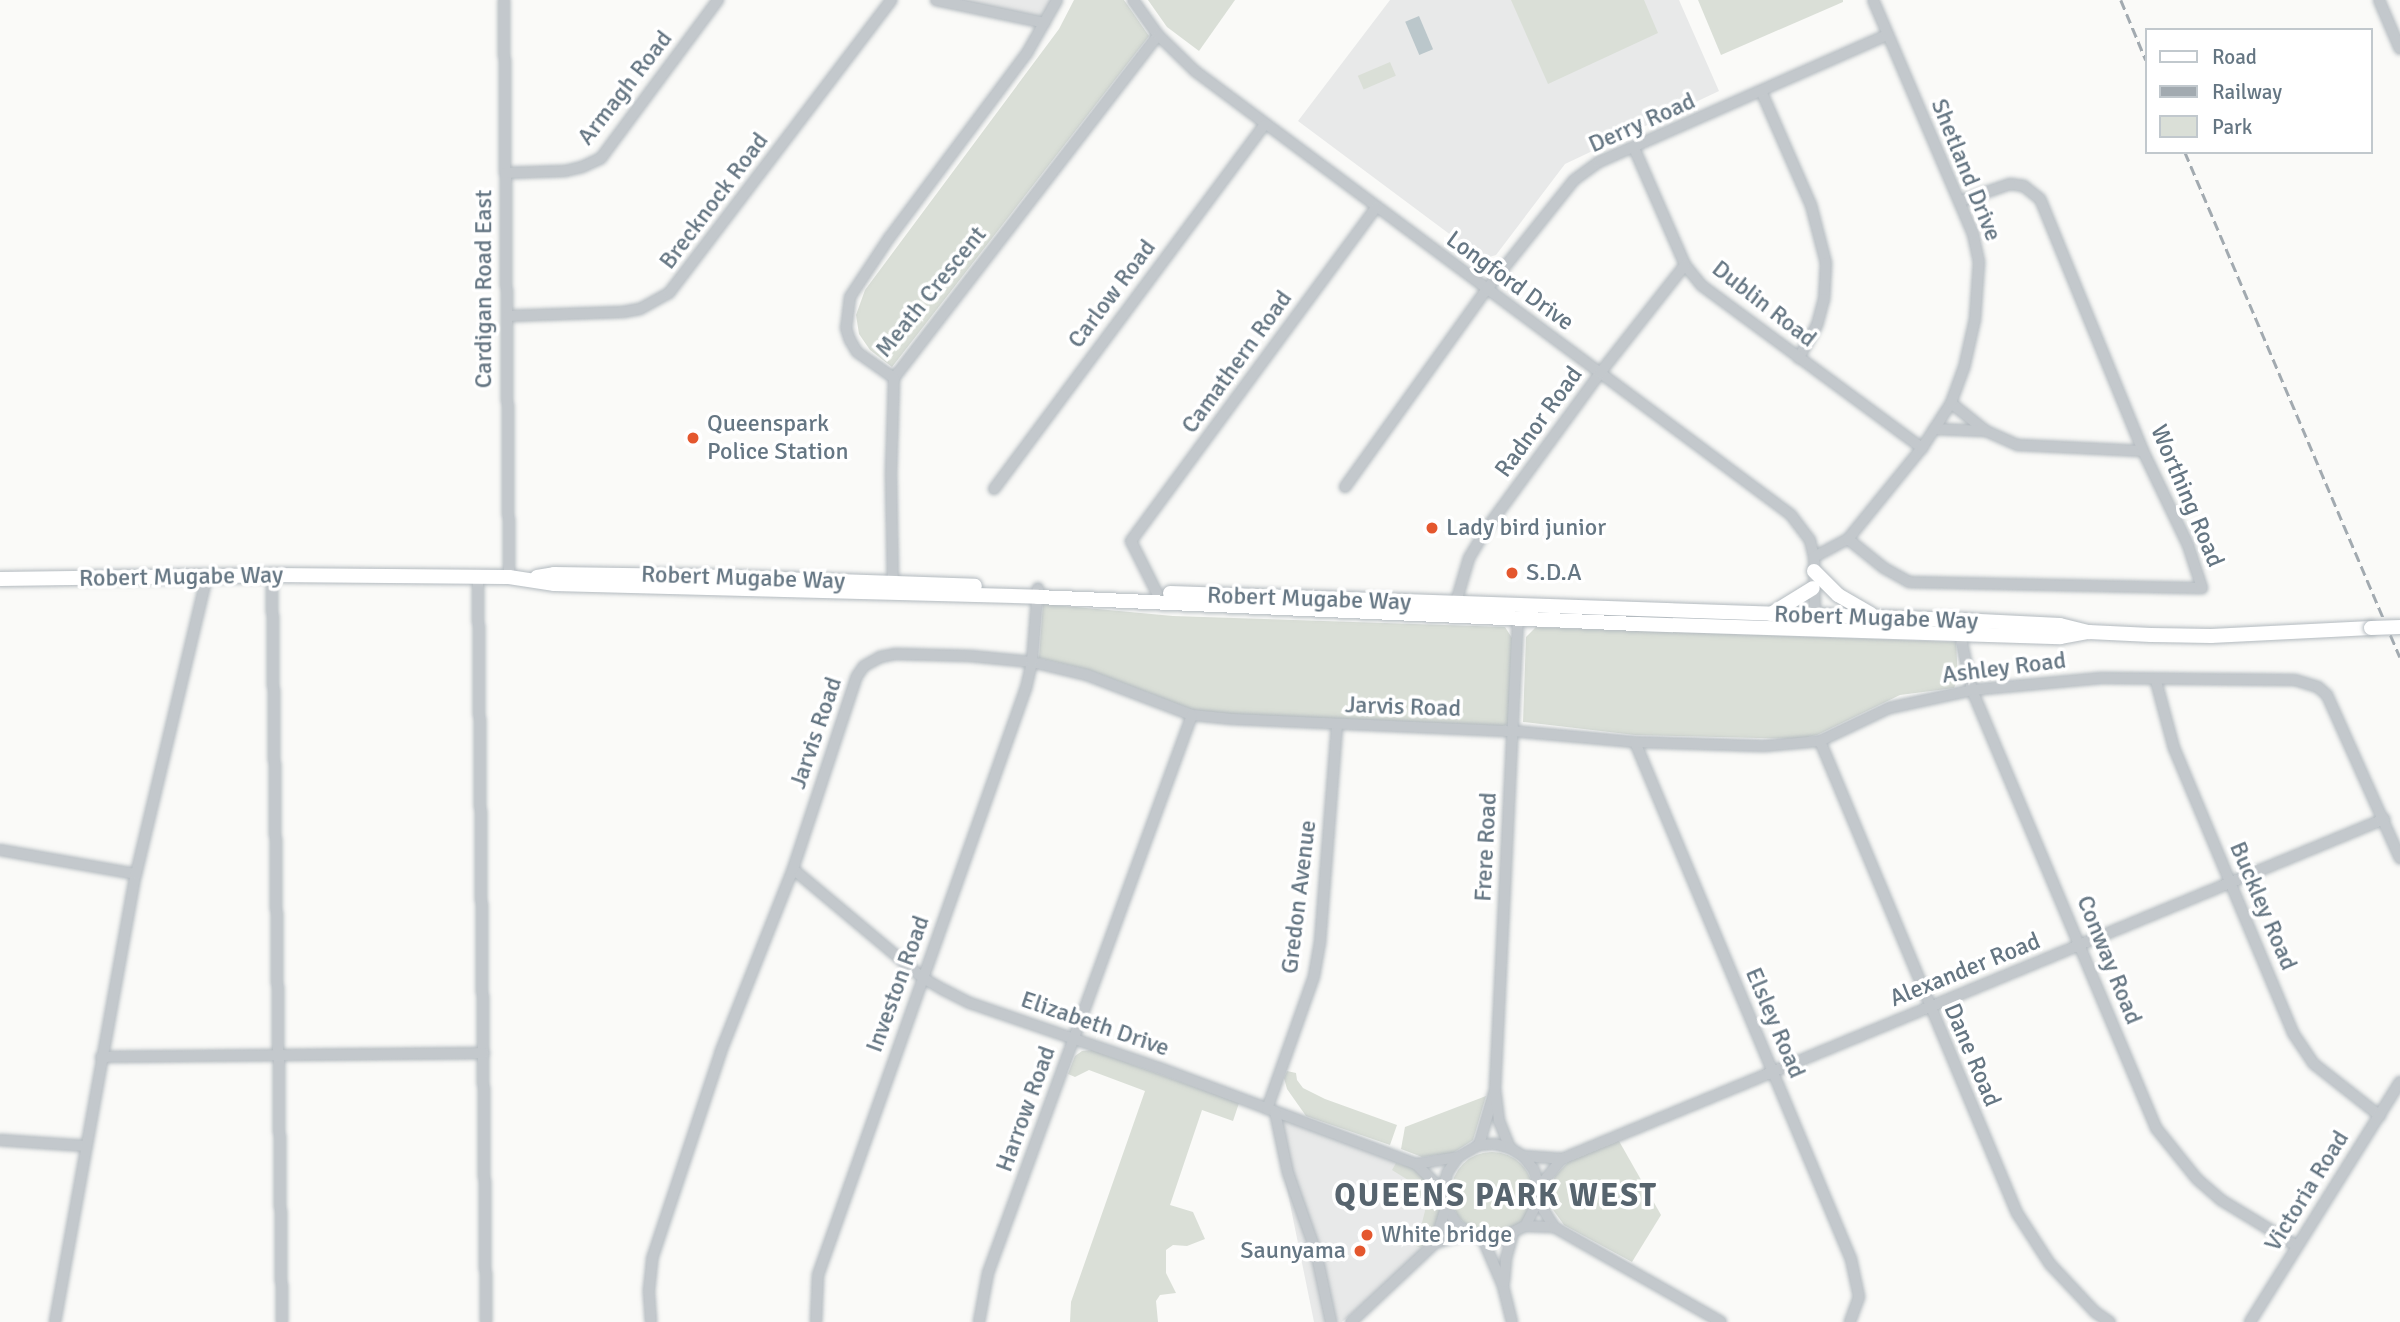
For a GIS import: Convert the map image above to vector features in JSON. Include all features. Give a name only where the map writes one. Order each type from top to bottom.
[{"type":"main road","points":[[1814,564],[1838,595],[1876,617]]},
{"type":"main road","name":"Robert Mugabe Way","points":[[0,579],[272,575],[529,578],[554,574],[615,574],[893,589],[1770,621],[1846,629],[2060,638],[2089,632]]},
{"type":"main road","points":[[1770,621],[1813,588]]},
{"type":"main road","name":"Robert Mugabe Way","points":[[1038,593],[1157,593],[1453,610]]},
{"type":"main road","name":"Robert Mugabe Way","points":[[1770,621],[1815,616],[1876,617],[2060,625],[2089,632],[2211,636],[2400,626]]},
{"type":"street","points":[[504,0],[510,0]]},
{"type":"street","name":"Cardigan Road East","points":[[504,0],[509,577]]},
{"type":"street","name":"Armagh Road","points":[[505,173],[565,171],[601,158],[718,0]]},
{"type":"street","name":"Brecknock Road","points":[[508,316],[623,313],[640,309],[669,293],[891,0]]},
{"type":"street","points":[[936,0],[1045,23]]},
{"type":"street","name":"Meath Crescent","points":[[1057,0],[1012,73],[889,238],[850,297],[846,319],[850,340],[857,352],[894,378],[1158,35]]},
{"type":"street","name":"Longford Drive","points":[[1133,0],[1158,35],[1195,71],[1791,515],[1810,540],[1814,564],[1815,616]]},
{"type":"street","name":"Shetland Drive","points":[[1814,564],[1848,539],[1922,448],[1951,403],[1964,368],[1975,319],[1979,262],[1961,201],[1873,0]]},
{"type":"street","points":[[2379,0],[2400,49]]},
{"type":"street","name":"Derry Road","points":[[1345,487],[1487,289],[1574,180],[1599,162],[1762,93],[1887,35]]},
{"type":"street","points":[[1762,93],[1811,205],[1826,262],[1824,299],[1817,325],[1799,358]]},
{"type":"street","name":"Carlow Road","points":[[994,489],[1264,125]]},
{"type":"street","name":"Dublin Road","points":[[1634,148],[1685,265],[1712,294],[1922,448]]},
{"type":"street","name":"Worthing Road","points":[[1848,539],[1884,568],[1909,582],[2202,588],[2188,545],[2143,451],[2036,194],[2024,186],[2010,184],[1961,201]]},
{"type":"street","name":"Camathern Road","points":[[1157,593],[1131,541],[1376,208]]},
{"type":"street","name":"Radnor Road","points":[[1453,610],[1469,558],[1487,528],[1600,373],[1685,265]]},
{"type":"street","points":[[893,589],[891,474],[894,378]]},
{"type":"street","points":[[1951,403],[1986,431],[2018,445],[2143,451]]},
{"type":"street","points":[[1934,429],[1986,431]]},
{"type":"street","points":[[272,575],[282,1322]]},
{"type":"street","points":[[55,1322],[135,874],[207,577]]},
{"type":"street","points":[[478,577],[486,1322]]},
{"type":"street","name":"Investon Road","points":[[816,1322],[818,1275],[1026,688],[1032,662],[1038,593]]},
{"type":"street","name":"Frere Road","points":[[1510,1148],[1499,1121],[1495,1089],[1519,613]]},
{"type":"street","points":[[1815,616],[1846,629]]},
{"type":"street","name":"Conway Road","points":[[1960,634],[1972,690],[2156,1128],[2173,1153],[2221,1200],[2297,1246]]},
{"type":"street","name":"Jarvis Road","points":[[651,1322],[649,1290],[652,1259],[721,1051],[793,869],[857,676],[864,666],[880,657],[895,654],[1032,662],[1087,676],[1192,715],[1337,726],[1512,731]]},
{"type":"street","name":"Ashley Road","points":[[1512,731],[1635,743],[1779,746],[1820,741],[1889,708],[1972,690],[2061,680],[2295,680],[2318,687],[2327,695],[2400,858]]},
{"type":"street","name":"Buckley Road","points":[[2156,681],[2174,748],[2292,1033],[2314,1064],[2380,1116]]},
{"type":"street","name":"Harrow Road","points":[[979,1322],[988,1273],[1192,715]]},
{"type":"street","name":"Gredon Avenue","points":[[1271,1110],[1314,976],[1320,942],[1337,726]]},
{"type":"street","name":"Dane Road","points":[[1820,741],[2017,1213],[2050,1265],[2095,1312],[2110,1322]]},
{"type":"street","name":"Elsley Road","points":[[1635,743],[1855,1271],[1859,1297],[1850,1322]]},
{"type":"street","name":"Alexander Road","points":[[1523,1156],[1562,1159],[2384,819]]},
{"type":"street","points":[[0,850],[135,874]]},
{"type":"street","name":"Elizabeth Drive","points":[[793,869],[923,978],[970,1003],[1416,1164],[1443,1191]]},
{"type":"street","points":[[102,1056],[484,1053]]},
{"type":"street","name":"Victoria Road","points":[[2250,1322],[2400,1082]]},
{"type":"street","name":"Frere Road","points":[[1479,1145],[1495,1089]]},
{"type":"street","points":[[1271,1110],[1288,1173],[1316,1252],[1331,1322]]},
{"type":"street","points":[[0,1140],[85,1146]]},
{"type":"street","points":[[1495,1144],[1510,1148],[1523,1156],[1534,1170],[1539,1187],[1538,1201],[1525,1226],[1498,1239],[1483,1239],[1468,1233],[1451,1217],[1446,1207],[1443,1191],[1447,1173],[1458,1157],[1479,1145],[1495,1144]]},
{"type":"street","name":"Elizabeth Drive","points":[[1416,1164],[1458,1157]]},
{"type":"street","name":"Alexander Road","points":[[1539,1187],[1562,1159]]},
{"type":"street","points":[[1538,1201],[1554,1227]]},
{"type":"street","points":[[1435,1243],[1446,1207]]},
{"type":"street","points":[[1525,1226],[1554,1227],[1721,1322]]},
{"type":"street","points":[[1351,1322],[1435,1243],[1468,1233]]},
{"type":"street","points":[[1503,1286],[1506,1258],[1513,1234]]},
{"type":"street","points":[[1483,1239],[1503,1286],[1512,1322]]},
{"type":"shaded area","points":[[957,0],[1055,0],[1044,20]]},
{"type":"shaded area","points":[[1390,0],[1679,0],[1719,91],[1565,164],[1496,255],[1483,259],[1298,121]]},
{"type":"shaded area","points":[[1419,16],[1433,49],[1419,55],[1405,22]]},
{"type":"shaded area","points":[[1272,1115],[1414,1166],[1442,1192],[1443,1206],[1433,1242],[1342,1322],[1314,1322]]},
{"type":"green space","points":[[1074,0],[1124,0],[1149,36],[892,367],[870,350],[859,334],[856,315],[865,290],[1059,29]]},
{"type":"green space","points":[[1148,0],[1235,0],[1199,51],[1167,27]]},
{"type":"green space","points":[[1511,0],[1644,0],[1658,33],[1548,84]]},
{"type":"green space","points":[[1698,0],[1843,0],[1843,2],[1721,55]]},
{"type":"green space","points":[[1390,62],[1396,76],[1364,89],[1358,76]]},
{"type":"green space","points":[[1043,604],[1173,616],[1505,627],[1512,638],[1508,724],[1500,727],[1234,716],[1193,710],[1089,670],[1039,658]]},
{"type":"green space","points":[[1536,627],[1956,642],[1958,679],[1954,688],[1900,695],[1817,735],[1798,739],[1635,735],[1523,722],[1526,637]]},
{"type":"green space","points":[[1092,1050],[1239,1103],[1233,1121],[1202,1110],[1170,1205],[1193,1212],[1205,1239],[1187,1246],[1173,1245],[1166,1250],[1166,1273],[1176,1293],[1160,1295],[1156,1301],[1158,1322],[1070,1322],[1071,1302],[1145,1091],[1089,1070],[1075,1077],[1068,1074],[1075,1056],[1082,1051]]},
{"type":"green space","points":[[1287,1071],[1296,1073],[1303,1088],[1325,1099],[1397,1125],[1390,1145],[1306,1116],[1287,1089],[1284,1078]]},
{"type":"green space","points":[[1486,1096],[1473,1140],[1453,1153],[1422,1157],[1401,1149],[1405,1127]]},
{"type":"green space","points":[[1619,1141],[1661,1215],[1632,1262],[1564,1225],[1551,1207],[1549,1189],[1555,1176],[1568,1162]]},
{"type":"green space","points":[[1492,1152],[1508,1155],[1521,1164],[1530,1177],[1533,1193],[1530,1209],[1521,1222],[1508,1231],[1492,1234],[1476,1231],[1463,1222],[1454,1209],[1451,1193],[1454,1177],[1463,1164],[1476,1155]]},
{"type":"green space","points":[[1396,1163],[1413,1168],[1439,1193],[1441,1209],[1430,1239],[1421,1248],[1416,1246],[1425,1211],[1422,1198],[1408,1180],[1392,1170]]},
{"type":"railway","points":[[2121,0],[2144,55]]},
{"type":"railway","points":[[2186,154],[2400,657]]},
{"type":"place","name":"Queenspark Police Station","points":[[693,438]]},
{"type":"place","name":"Lady bird junior","points":[[1432,528]]},
{"type":"place","name":"S.D.A","points":[[1512,573]]},
{"type":"place","name":"White bridge","points":[[1367,1235]]},
{"type":"place","name":"Saunyama","points":[[1360,1251]]},
{"type":"district","name":"QUEENS PARK WEST","points":[[1496,1196]]}]
